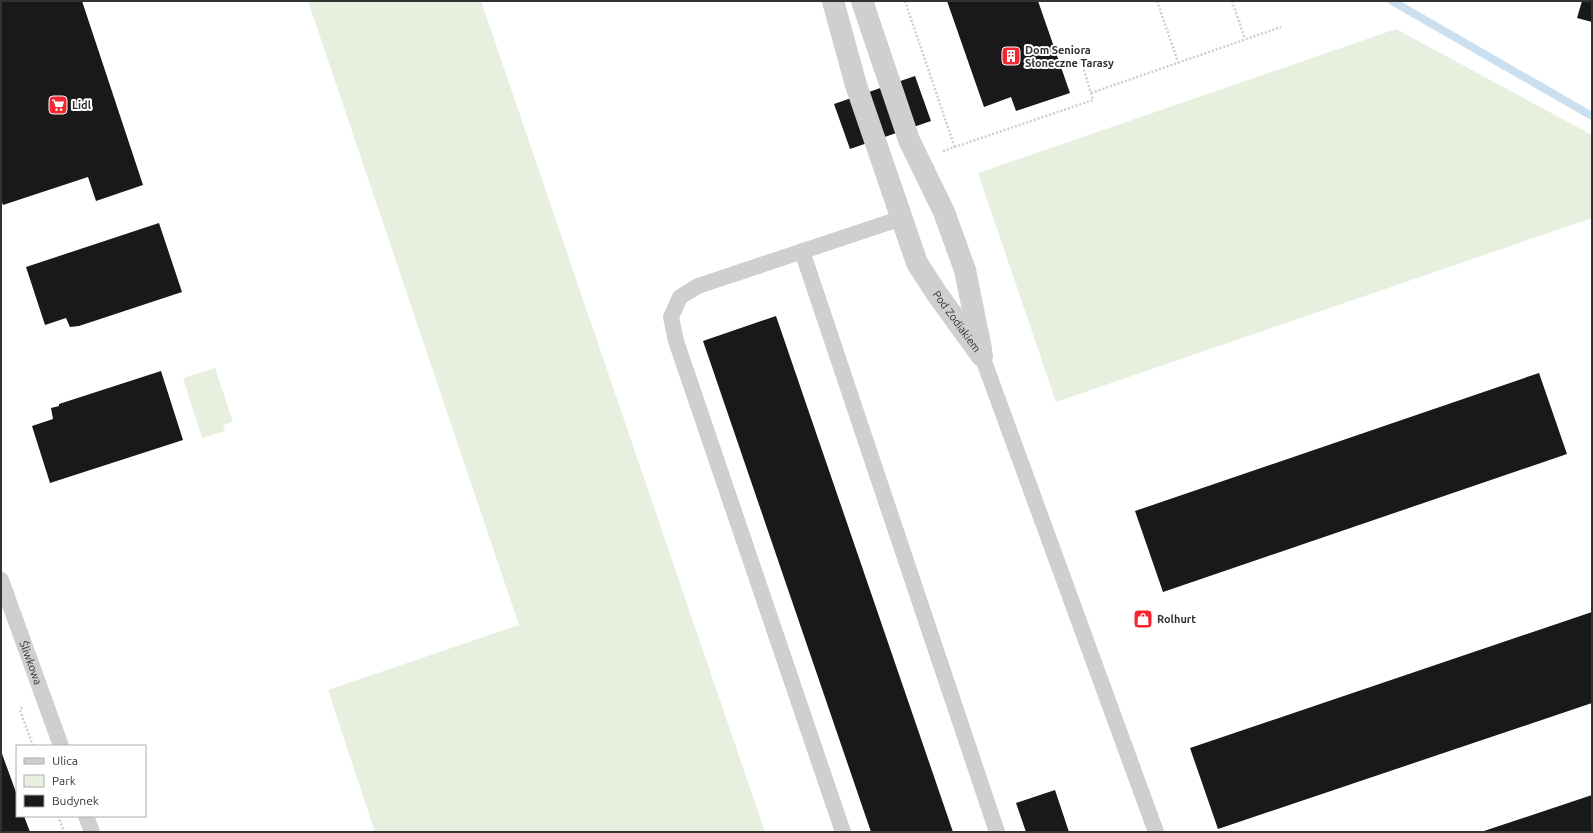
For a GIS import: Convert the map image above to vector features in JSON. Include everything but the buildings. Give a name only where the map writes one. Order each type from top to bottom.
[{"type":"street","name":"Pod Zodiakiem","points":[[833,1],[856,84],[917,263],[937,294],[982,356]]},
{"type":"street","name":"Pod Zodiakiem","points":[[862,1],[909,140],[944,212],[964,270],[982,356]]},
{"type":"lane","points":[[842,832],[676,341],[671,317],[680,297],[698,286],[902,218]]},
{"type":"lane","points":[[802,251],[998,832]]},
{"type":"lane","points":[[982,356],[1156,832]]},
{"type":"lane","name":"Śliwkowa","points":[[1,580],[61,745]]},
{"type":"lane","points":[[86,817],[92,832]]},
{"type":"path","points":[[905,1],[955,148]]},
{"type":"path","points":[[1157,1],[1178,62]]},
{"type":"path","points":[[1232,1],[1245,39]]},
{"type":"path","points":[[1091,93],[1281,27]]},
{"type":"path","points":[[918,158],[955,148],[1093,100],[1084,70]]},
{"type":"path","points":[[58,817],[64,832]]},
{"type":"green space","points":[[308,1],[481,1],[765,832],[375,832],[328,690],[519,625]]},
{"type":"green space","points":[[1396,29],[1592,135],[1592,218],[1056,402],[978,173]]},
{"type":"green space","points":[[215,368],[233,422],[223,425],[225,431],[202,438],[183,378]]},
{"type":"waterway","points":[[1392,1],[1592,116]]},
{"type":"place","name":"Dom Seniora Słoneczne Tarasy","points":[[1011,56]]},
{"type":"place","name":"Lidl","points":[[58,105]]},
{"type":"place","name":"Rolhurt","points":[[1143,619]]}]
